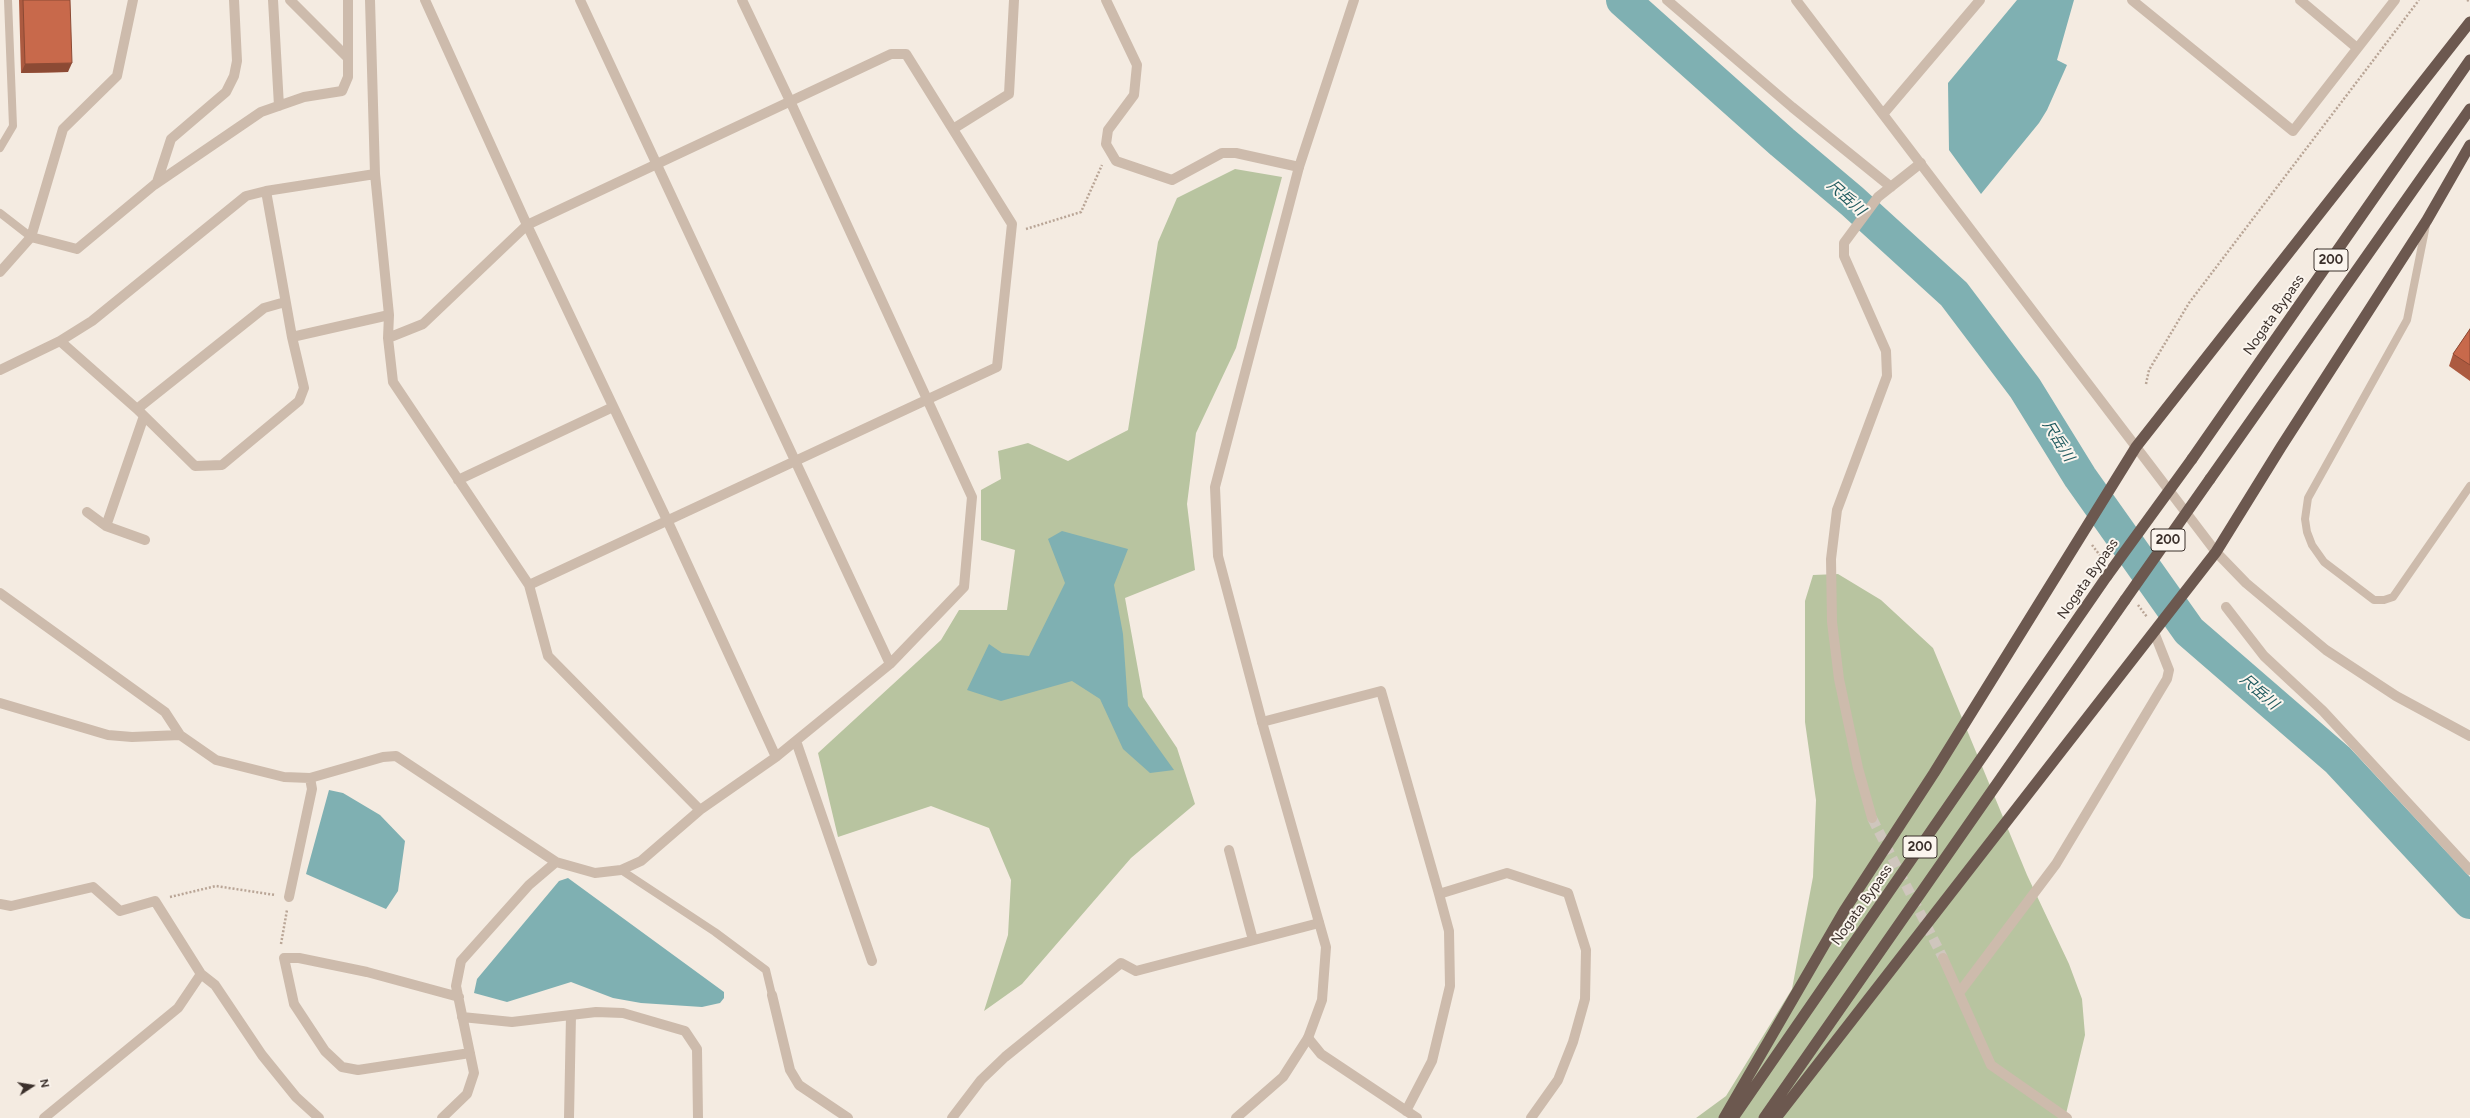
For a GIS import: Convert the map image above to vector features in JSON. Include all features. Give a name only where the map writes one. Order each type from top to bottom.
[{"type":"highway","points":[[1724,1118],[1844,911],[1934,773],[2136,447],[2470,22]]},
{"type":"highway","name":"Nogata Bypass","points":[[1733,1118],[2107,576],[2192,459],[2470,60]]},
{"type":"highway","name":"200","points":[[1764,1118],[2470,109]]},
{"type":"highway","points":[[1776,1118],[2216,552],[2281,446],[2427,220],[2470,145]]},
{"type":"street","points":[[0,272],[31,236],[63,129],[117,76],[133,0]]},
{"type":"street","points":[[157,182],[172,139],[226,92],[234,76],[237,61],[234,0]]},
{"type":"street","points":[[273,0],[279,106]]},
{"type":"street","points":[[290,0],[348,58]]},
{"type":"street","points":[[31,236],[77,248],[157,182],[261,112],[304,97],[342,90],[348,77],[348,0]]},
{"type":"street","points":[[370,0],[375,174],[389,315],[388,338],[393,382],[528,585],[548,656],[700,810]]},
{"type":"street","points":[[425,0],[527,225],[668,522],[776,757]]},
{"type":"street","points":[[580,0],[890,664]]},
{"type":"street","points":[[0,593],[166,712],[180,736],[216,760],[284,777],[310,778],[383,757],[396,756],[556,862],[595,873],[621,870],[641,861],[700,810],[776,757],[890,664],[964,587],[972,497],[791,103],[742,0]]},
{"type":"street","points":[[953,129],[1009,94],[1014,0]]},
{"type":"street","points":[[1106,0],[1137,65],[1134,95],[1108,130],[1106,144],[1116,161],[1172,180],[1222,153],[1236,153],[1299,167]]},
{"type":"street","points":[[1236,1118],[1283,1077],[1308,1038],[1322,1000],[1326,947],[1262,722],[1218,556],[1215,487],[1299,167],[1354,0]]},
{"type":"street","points":[[1667,0],[1792,107],[1891,187]]},
{"type":"street","points":[[1796,0],[1884,112],[2216,552],[2246,583],[2326,650],[2396,696],[2470,736]]},
{"type":"street","points":[[1884,112],[1980,0]]},
{"type":"street","points":[[2132,0],[2293,131],[2395,0]]},
{"type":"street","points":[[2300,0],[2357,48]]},
{"type":"street","points":[[388,338],[423,324],[527,225],[791,103],[891,54],[906,54],[1012,224],[997,367],[668,522],[528,585]]},
{"type":"street","points":[[1872,818],[1858,768],[1839,679],[1832,622],[1831,558],[1837,510],[1887,376],[1886,351],[1844,256],[1844,243],[1878,197],[1921,163]]},
{"type":"street","points":[[0,370],[60,341],[92,321],[246,196],[266,191],[375,174]]},
{"type":"street","points":[[60,341],[141,413],[194,466],[222,466],[299,401],[304,388],[285,302],[266,191]]},
{"type":"street","points":[[106,526],[141,413],[264,308],[285,302]]},
{"type":"street","points":[[292,337],[389,315]]},
{"type":"street","points":[[458,480],[613,406]]},
{"type":"street","points":[[87,512],[106,526],[145,540]]},
{"type":"street","points":[[2226,607],[2264,656],[2323,711],[2470,870]]},
{"type":"street","points":[[1959,992],[2056,864],[2166,679],[2169,670],[2154,632]]},
{"type":"street","points":[[1262,722],[1380,691],[1449,931],[1450,986],[1432,1061],[1406,1111]]},
{"type":"street","points":[[0,703],[108,735],[132,737],[180,736]]},
{"type":"street","points":[[796,741],[872,961]]},
{"type":"street","points":[[289,897],[312,790],[310,778]]},
{"type":"street","points":[[1229,850],[1253,940]]},
{"type":"street","points":[[442,1118],[467,1094],[474,1073],[456,986],[462,961],[529,885],[556,862]]},
{"type":"street","points":[[1439,894],[1507,873],[1568,893],[1586,950],[1585,999],[1574,1042],[1558,1080],[1531,1118]]},
{"type":"street","points":[[0,904],[11,906],[93,886],[120,911],[155,901],[201,974],[215,985],[262,1055],[296,1097],[319,1118]]},
{"type":"street","points":[[952,1118],[981,1080],[1000,1062],[1121,962],[1136,971],[1319,923]]},
{"type":"street","points":[[459,997],[367,972],[299,958],[284,958],[294,1004],[325,1051],[342,1067],[358,1070],[470,1053]]},
{"type":"street","points":[[1943,958],[1991,1065],[2067,1118]]},
{"type":"street","points":[[44,1118],[178,1008],[201,974]]},
{"type":"street","points":[[772,995],[790,1070],[799,1085],[848,1118]]},
{"type":"street","points":[[462,1017],[512,1022],[596,1012],[623,1013],[685,1031],[697,1049],[698,1118]]},
{"type":"street","points":[[569,1118],[571,1015]]},
{"type":"street","points":[[1308,1038],[1321,1054],[1416,1118]]},
{"type":"lane","points":[[0,148],[13,126],[8,0]]},
{"type":"lane","points":[[0,213],[31,236]]},
{"type":"lane","points":[[2427,220],[2407,320],[2311,492],[2306,508],[2306,532],[2312,545],[2324,562],[2374,600],[2384,600],[2393,597],[2470,486]]},
{"type":"lane","points":[[621,870],[715,932],[766,970],[772,995]]},
{"type":"path","points":[[2146,384],[2149,370],[2189,303],[2419,0]]},
{"type":"path","points":[[1011,234],[1081,212],[1109,149]]},
{"type":"path","points":[[155,901],[216,886],[289,897],[280,947],[284,958]]},
{"type":"green space","points":[[1235,169],[1282,177],[1236,348],[1196,433],[1187,504],[1195,570],[1125,598],[1143,697],[1177,748],[1195,804],[1131,858],[1022,984],[984,1011],[1008,935],[1011,880],[989,828],[931,806],[838,837],[818,753],[941,640],[959,610],[1007,610],[1015,550],[981,540],[981,490],[1001,479],[998,451],[1028,443],[1068,461],[1128,430],[1158,242],[1177,198]]},
{"type":"green space","points":[[1838,574],[1881,600],[1933,648],[2027,875],[2069,964],[2082,999],[2085,1035],[2065,1118],[1696,1118],[1726,1096],[1792,989],[1813,877],[1816,800],[1805,722],[1805,601],[1813,575]]},
{"type":"water","points":[[2017,0],[2074,0],[2057,60],[2067,65],[2047,110],[2039,123],[1981,194],[1949,150],[1948,83]]},
{"type":"water","points":[[1062,531],[1128,549],[1114,585],[1123,634],[1128,706],[1174,770],[1150,773],[1123,749],[1100,699],[1072,681],[1001,701],[967,690],[989,644],[1002,653],[1029,656],[1065,583],[1048,539]]},
{"type":"water","points":[[329,790],[343,793],[380,815],[405,841],[398,891],[386,909],[306,874]]},
{"type":"water","points":[[568,878],[724,992],[724,998],[720,1003],[702,1007],[641,1003],[613,998],[571,982],[507,1002],[474,993],[477,979],[559,881]]},
{"type":"building","points":[[23,0],[70,0],[72,63],[25,64]]},
{"type":"building","points":[[2470,329],[2470,365],[2453,354]]},
{"type":"waterway","name":"尺岳川","points":[[1623,0],[1782,142],[1852,201],[1954,294],[2025,388],[2080,477],[2189,631],[2338,760],[2470,902]]},
{"type":"tunnel","points":[[1872,818],[1943,958]]}]
